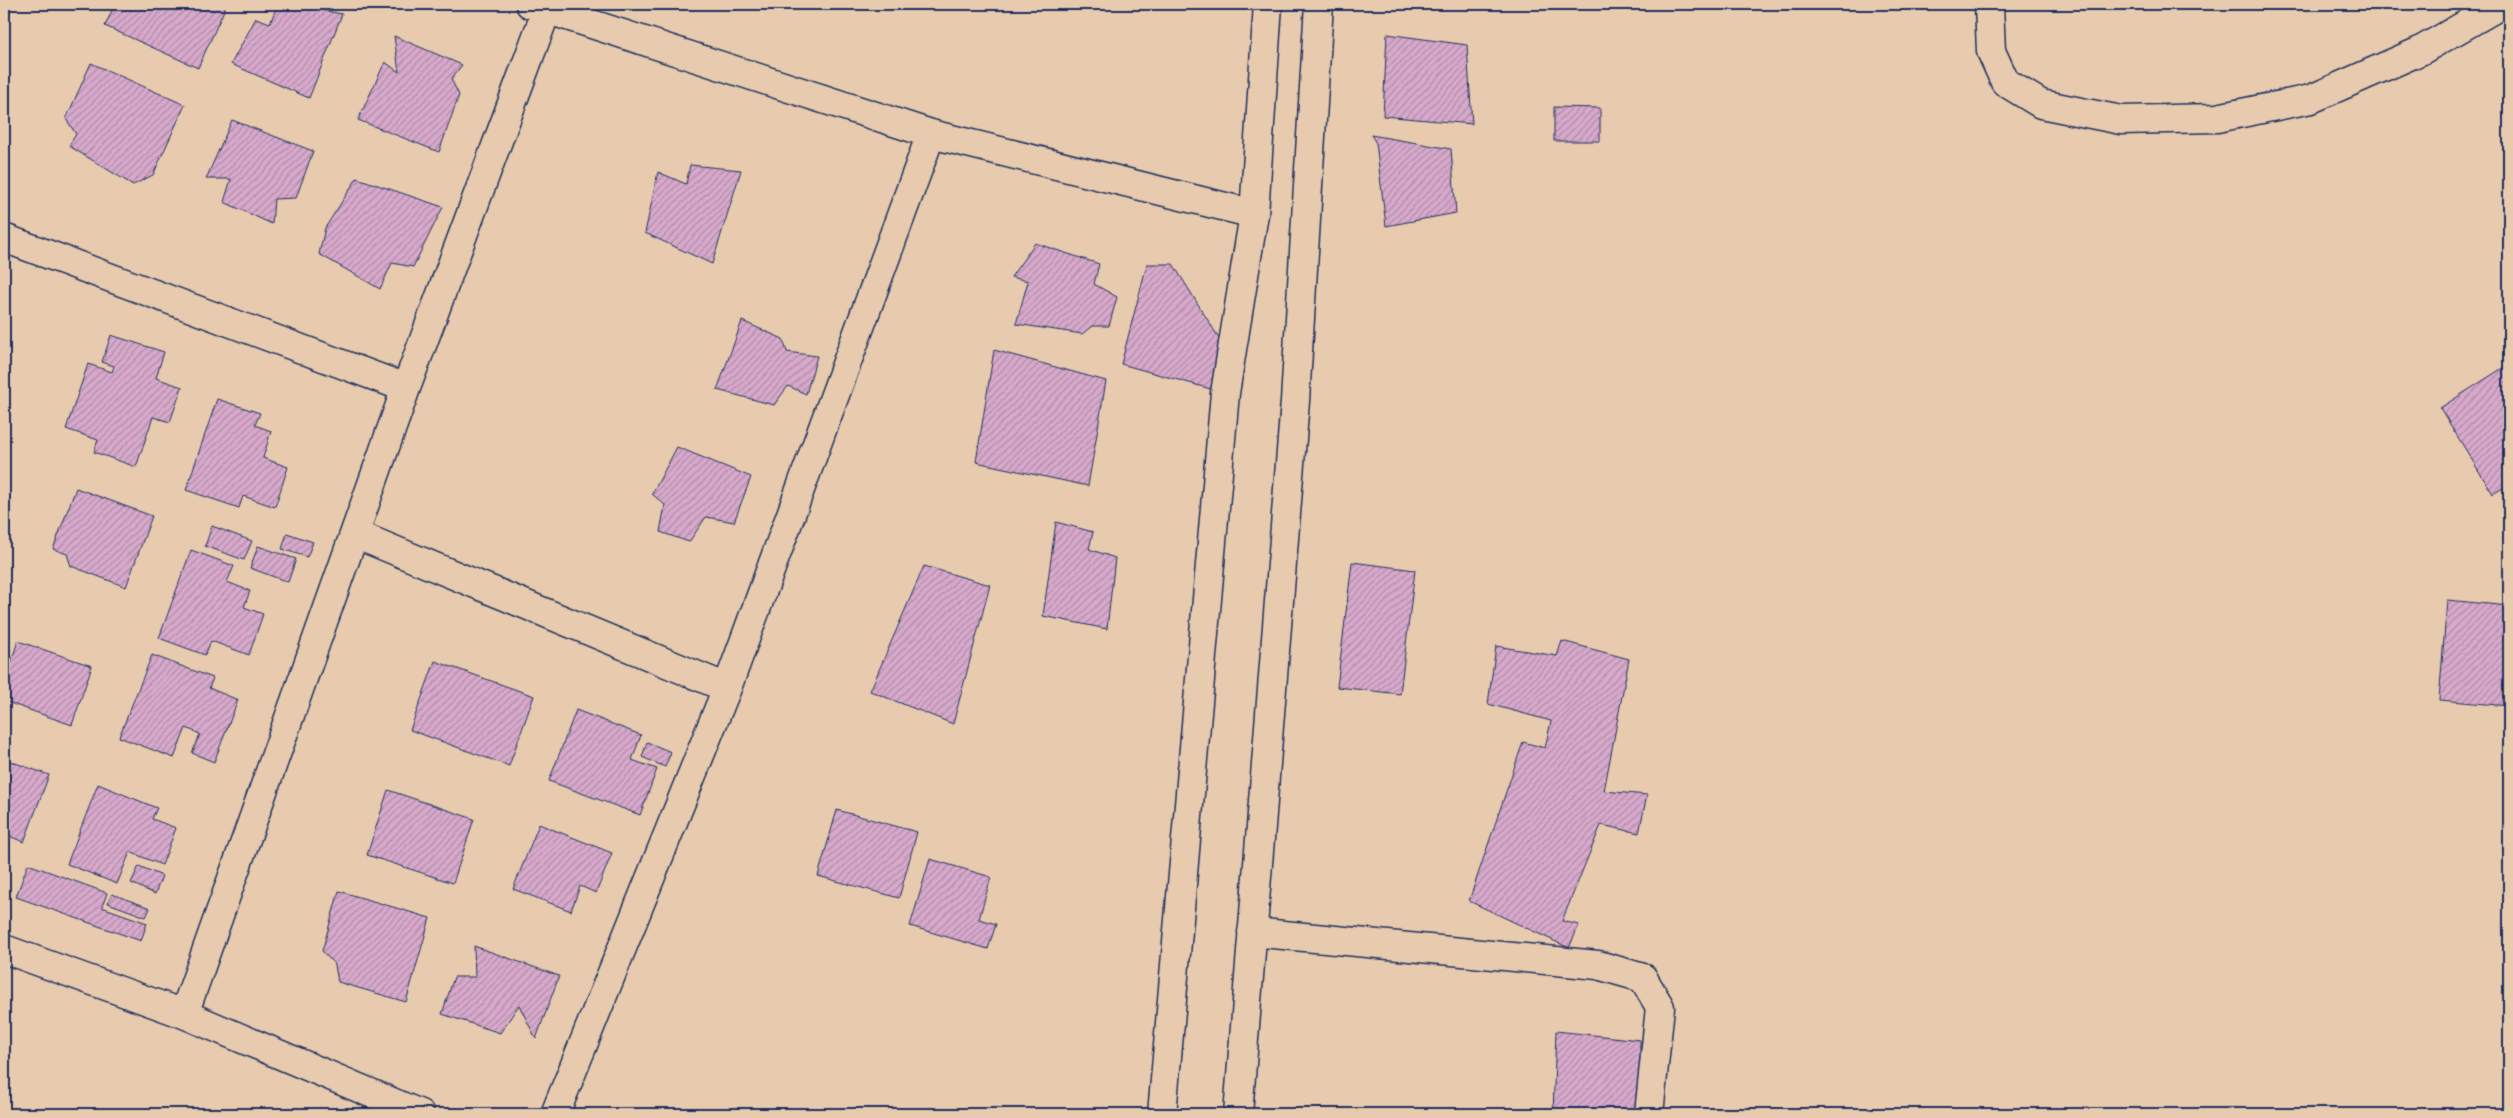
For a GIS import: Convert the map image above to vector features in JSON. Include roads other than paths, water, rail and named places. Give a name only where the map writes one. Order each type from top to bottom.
[{"type":"street","points":[[1162,1114],[1225,393],[1254,214],[1268,4]]},
{"type":"street","points":[[1238,1114],[1295,401],[1319,4]]},
{"type":"street","points":[[1989,5],[1991,50],[2005,82],[2042,104],[2121,120],[2217,118],[2311,99],[2420,51],[2495,8],[2508,4]]},
{"type":"street","points":[[184,1014],[355,534],[539,7],[931,134],[1254,214]]},
{"type":"street","points":[[555,1114],[727,688],[931,134]]},
{"type":"street","points":[[4,238],[406,388]]},
{"type":"street","points":[[355,534],[727,688]]},
{"type":"street","points":[[1252,932],[1598,965],[1643,978],[1660,1007],[1649,1114]]},
{"type":"street","points":[[4,949],[184,1014],[420,1114]]}]
